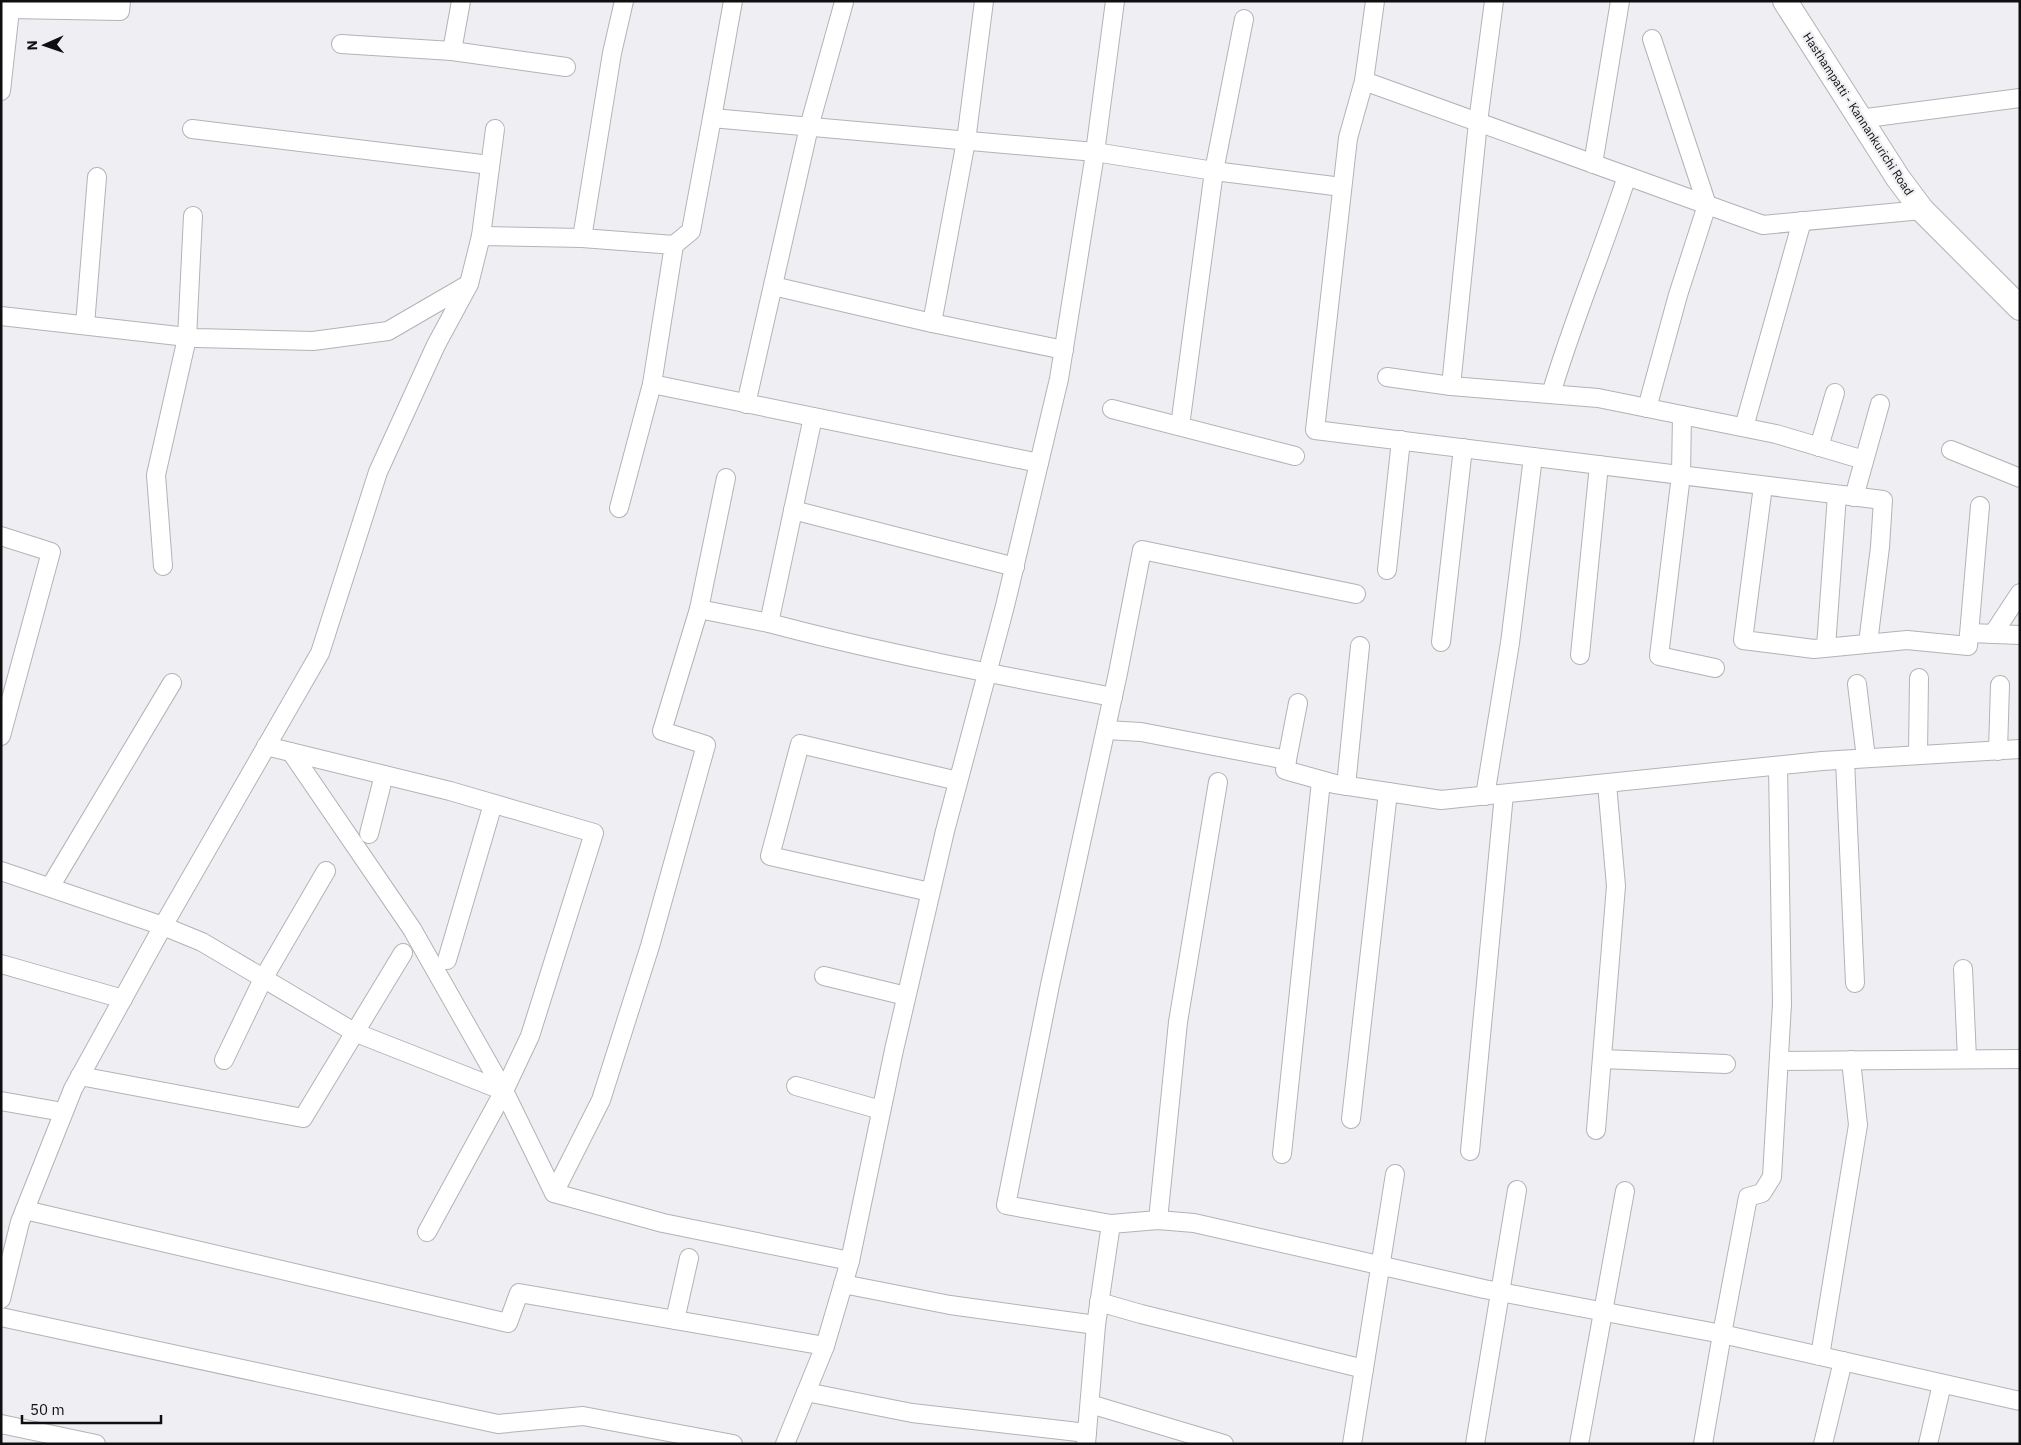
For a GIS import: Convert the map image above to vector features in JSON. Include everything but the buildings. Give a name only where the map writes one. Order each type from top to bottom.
[{"type":"main road","name":"Hasthampatti - Kannankurichi Road","points":[[1785,1],[1859,119],[1898,178],[1922,210],[2020,308]]},
{"type":"street","points":[[1,91],[11,5],[120,11],[121,1]]},
{"type":"street","points":[[452,51],[461,1]]},
{"type":"street","points":[[582,238],[612,52],[624,1]]},
{"type":"street","points":[[619,508],[652,384],[674,245],[691,231],[733,1]]},
{"type":"street","points":[[746,404],[809,127],[843,1]]},
{"type":"street","points":[[932,323],[966,141],[984,1]]},
{"type":"street","points":[[785,1444],[825,1346],[850,1260],[881,1110],[930,892],[1015,567],[1039,464],[1064,350],[1095,152],[1115,1]]},
{"type":"street","points":[[1374,1],[1364,82],[1348,138],[1315,430],[1883,500],[1880,547],[1868,643]]},
{"type":"street","points":[[1450,386],[1478,122],[1494,1]]},
{"type":"street","points":[[1593,164],[1620,1]]},
{"type":"street","points":[[1180,426],[1214,170],[1244,19]]},
{"type":"street","points":[[1647,408],[1678,295],[1707,206],[1652,39]]},
{"type":"street","points":[[341,44],[452,51],[566,67]]},
{"type":"street","points":[[1364,82],[1763,225],[1922,210]]},
{"type":"street","points":[[1859,119],[2020,98]]},
{"type":"street","points":[[712,118],[1095,152],[1342,187]]},
{"type":"street","points":[[192,129],[490,165]]},
{"type":"street","points":[[2,1292],[25,1210],[80,1076],[163,926],[320,653],[378,472],[436,346],[469,284],[481,236],[496,129]]},
{"type":"street","points":[[1551,394],[1569,334],[1603,250],[1627,176]]},
{"type":"street","points":[[85,325],[97,177]]},
{"type":"street","points":[[163,566],[156,475],[187,338],[193,216]]},
{"type":"street","points":[[1744,427],[1802,221]]},
{"type":"street","points":[[481,236],[582,238],[674,245]]},
{"type":"street","points":[[1,316],[187,338],[313,341],[388,331],[469,284]]},
{"type":"street","points":[[773,286],[932,323],[1064,350]]},
{"type":"street","points":[[1387,377],[1450,386],[1598,398],[1744,427],[1820,446],[1864,460]]},
{"type":"street","points":[[652,384],[1039,464]]},
{"type":"street","points":[[1820,446],[1835,393]]},
{"type":"street","points":[[1826,647],[1846,496],[1864,460],[1880,404]]},
{"type":"street","points":[[1112,409],[1295,456]]},
{"type":"street","points":[[1682,415],[1681,475],[1659,656],[1715,668]]},
{"type":"street","points":[[769,622],[813,417]]},
{"type":"street","points":[[1387,570],[1401,440]]},
{"type":"street","points":[[1441,642],[1463,448]]},
{"type":"street","points":[[1951,450],[2020,478]]},
{"type":"street","points":[[1485,796],[1510,643],[1533,457]]},
{"type":"street","points":[[1580,655],[1599,465]]},
{"type":"street","points":[[554,1193],[601,1100],[650,946],[706,745],[662,731],[698,609],[726,478]]},
{"type":"street","points":[[1763,486],[1743,640],[1814,649],[1907,640],[1968,646],[1980,506]]},
{"type":"street","points":[[793,510],[1015,567]]},
{"type":"street","points":[[1,536],[51,552],[1,736]]},
{"type":"street","points":[[1356,594],[1142,550],[1113,697],[1050,985],[1006,1205],[1111,1224],[1158,1220],[1194,1223],[1500,1292],[1722,1334],[2020,1401]]},
{"type":"street","points":[[1993,634],[2020,593]]},
{"type":"street","points":[[698,609],[769,622],[819,636],[987,673],[1113,697]]},
{"type":"street","points":[[1970,634],[2020,635]]},
{"type":"street","points":[[1346,786],[1360,646]]},
{"type":"street","points":[[1918,756],[1919,678]]},
{"type":"street","points":[[50,888],[172,684]]},
{"type":"street","points":[[1857,684],[1866,758]]},
{"type":"street","points":[[1998,751],[2000,685]]},
{"type":"street","points":[[1298,703],[1285,770],[1320,781],[1346,786],[1441,800],[1866,758],[2020,750]]},
{"type":"street","points":[[1106,730],[1141,732],[1287,760]]},
{"type":"street","points":[[930,892],[770,856],[800,744],[958,781]]},
{"type":"street","points":[[266,746],[384,775],[594,833],[530,1036],[504,1091],[427,1232]]},
{"type":"street","points":[[291,752],[412,928],[504,1091],[554,1193],[663,1223],[850,1260]]},
{"type":"street","points":[[1846,760],[1855,983]]},
{"type":"street","points":[[1703,1444],[1748,1197],[1762,1193],[1772,1177],[1782,1004],[1778,766]]},
{"type":"street","points":[[370,834],[384,775]]},
{"type":"street","points":[[1282,1154],[1320,781]]},
{"type":"street","points":[[1158,1220],[1178,1022],[1218,782]]},
{"type":"street","points":[[1596,1130],[1616,886],[1607,784]]},
{"type":"street","points":[[1351,1119],[1388,792]]},
{"type":"street","points":[[1470,1151],[1504,794]]},
{"type":"street","points":[[446,960],[493,804]]},
{"type":"street","points":[[1,871],[163,926],[202,942],[354,1032],[504,1091]]},
{"type":"street","points":[[224,1060],[263,979],[326,872]]},
{"type":"street","points":[[80,1076],[303,1118],[403,954]]},
{"type":"street","points":[[1,964],[123,999]]},
{"type":"street","points":[[1963,969],[1967,1059]]},
{"type":"street","points":[[824,976],[906,996]]},
{"type":"street","points":[[1602,1058],[1726,1064]]},
{"type":"street","points":[[1779,1061],[2020,1058]]},
{"type":"street","points":[[1820,1356],[1858,1125],[1851,1060]]},
{"type":"street","points":[[796,1086],[881,1110]]},
{"type":"street","points":[[1,1101],[64,1112]]},
{"type":"street","points":[[1352,1444],[1395,1174]]},
{"type":"street","points":[[1475,1444],[1517,1190]]},
{"type":"street","points":[[1579,1444],[1625,1191]]},
{"type":"street","points":[[25,1210],[508,1324],[518,1293],[825,1346]]},
{"type":"street","points":[[806,1392],[912,1412],[1087,1438],[1096,1325],[1111,1224]]},
{"type":"street","points":[[675,1320],[688,1258]]},
{"type":"street","points":[[843,1284],[950,1305],[1096,1325]]},
{"type":"street","points":[[1099,1302],[1364,1369]]},
{"type":"street","points":[[1,1317],[498,1424],[583,1416],[732,1444]]},
{"type":"street","points":[[1823,1444],[1843,1361]]},
{"type":"street","points":[[1928,1444],[1942,1384]]},
{"type":"street","points":[[1090,1404],[1224,1444]]},
{"type":"street","points":[[1,1424],[96,1444]]}]
